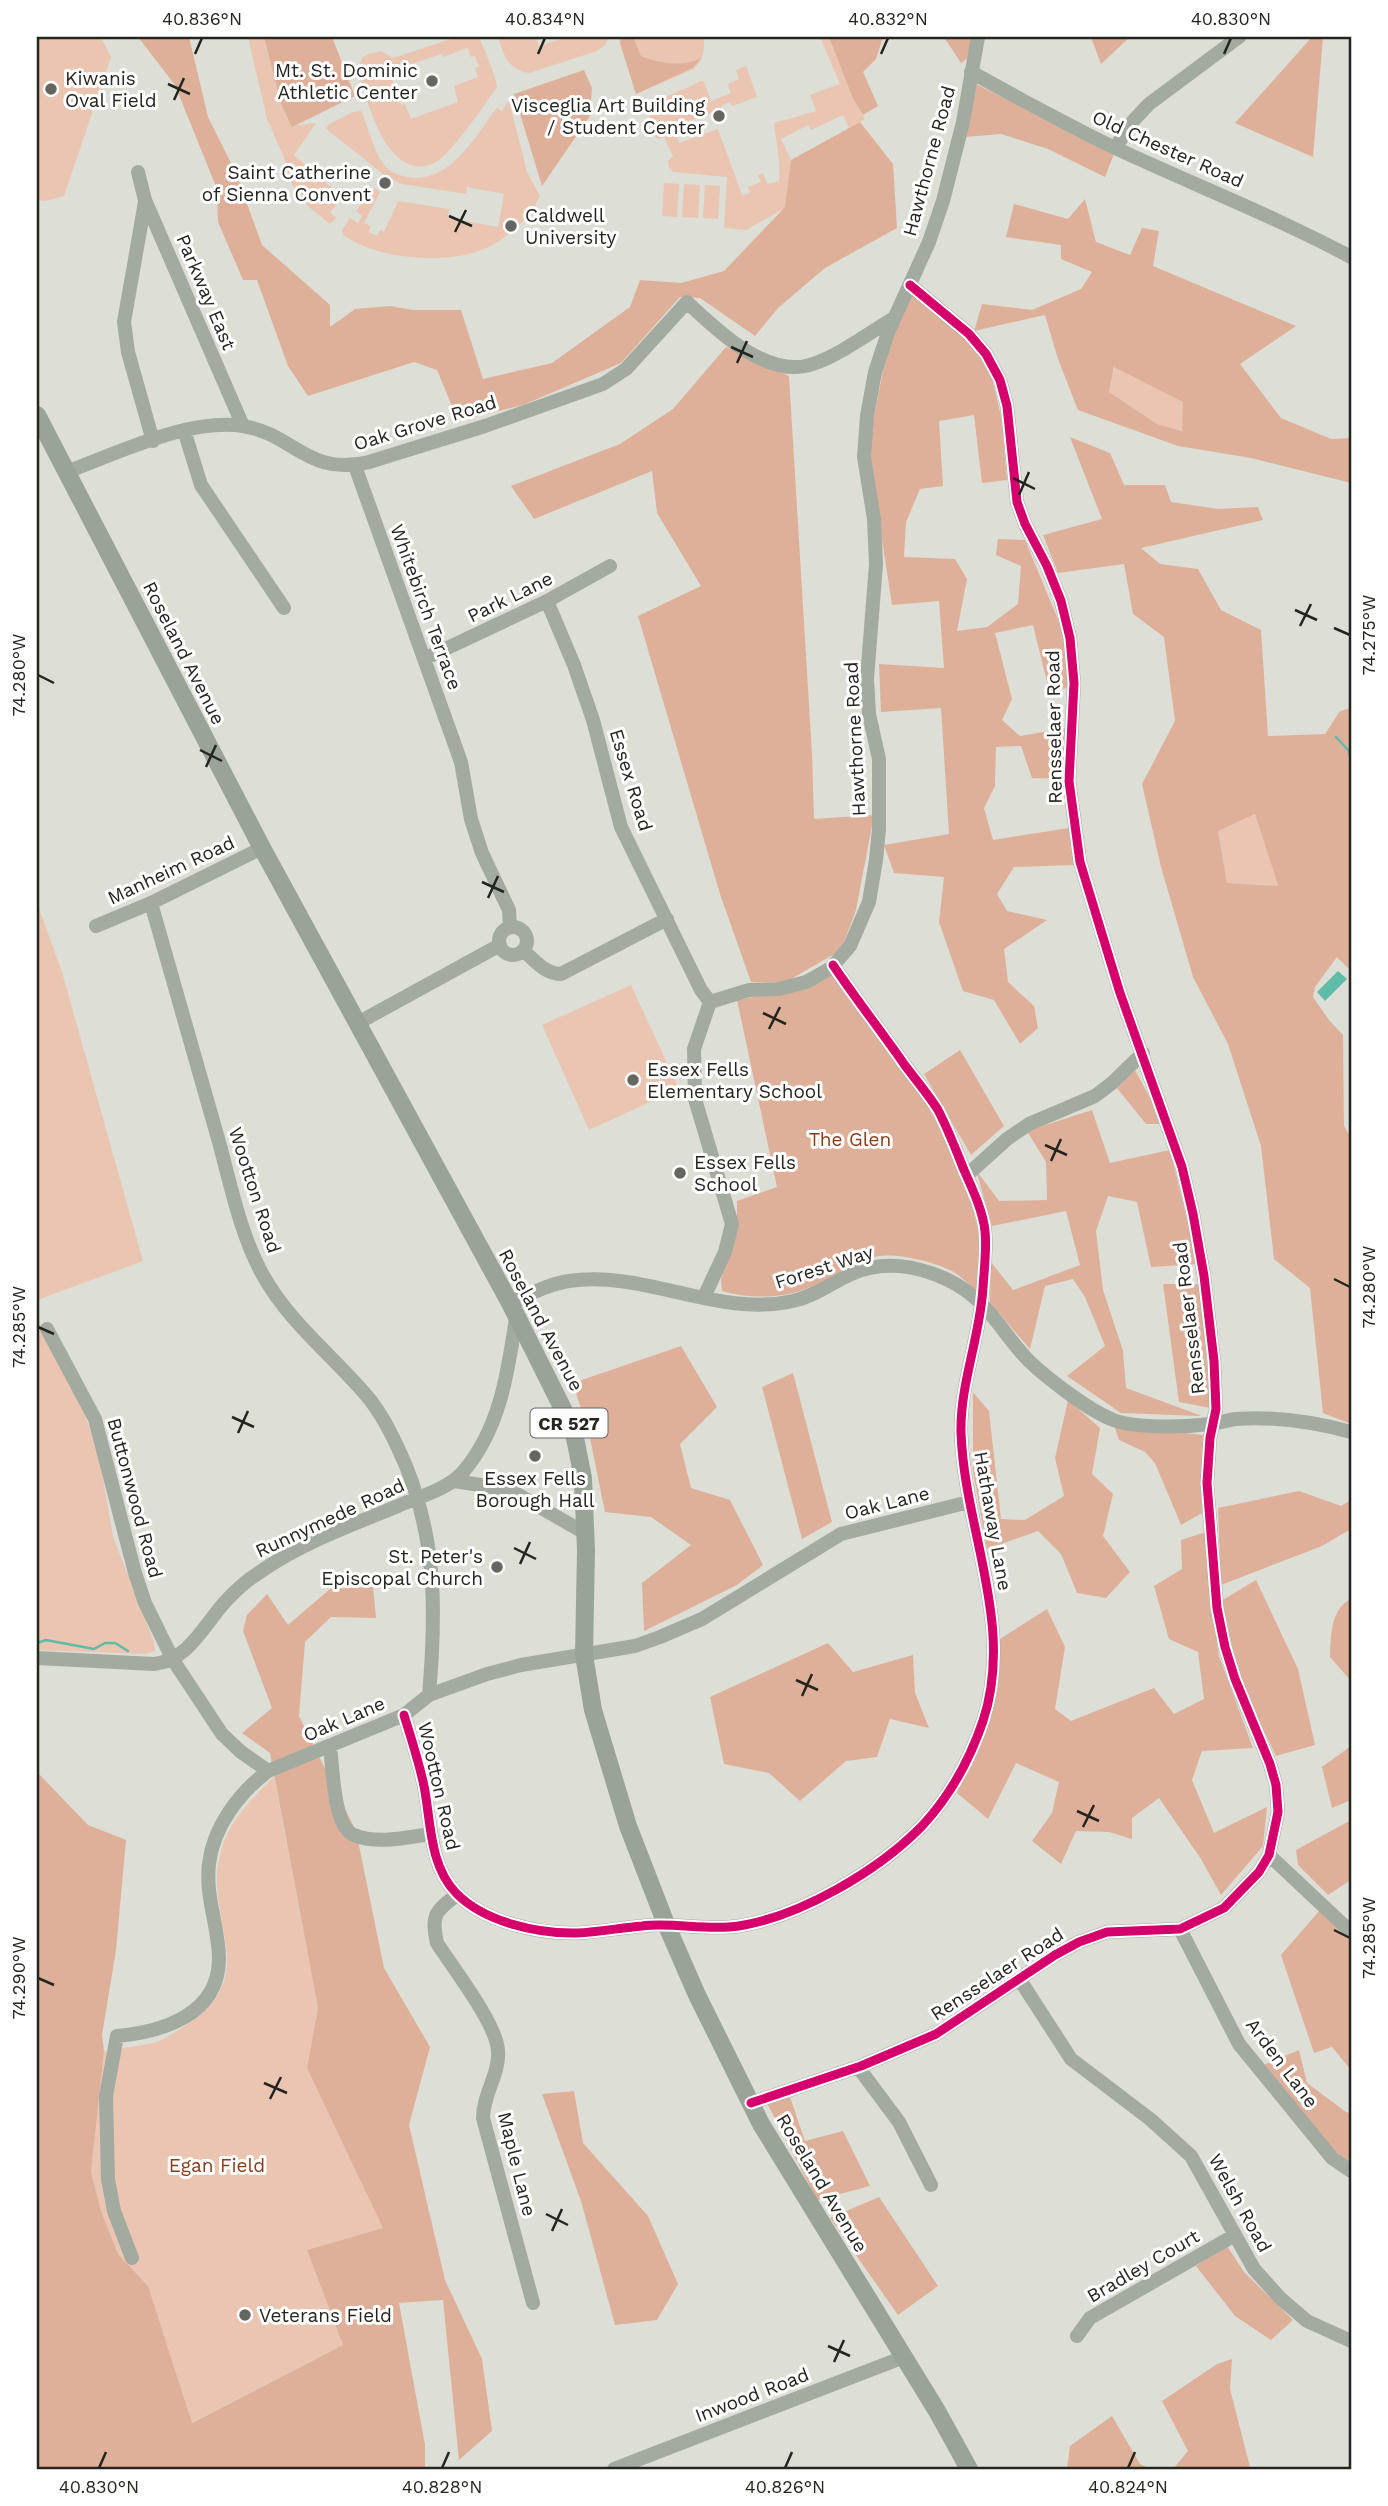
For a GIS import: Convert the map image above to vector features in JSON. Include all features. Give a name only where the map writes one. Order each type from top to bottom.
[{"type":"main road","name":"Roseland Avenue","points":[[37,415],[262,848],[542,1364],[575,1438],[583,1478],[584,1655],[593,1710],[628,1826],[697,1995],[761,2124],[937,2411],[969,2469]]},
{"type":"street","name":"Hawthorne Road","points":[[710,1002],[749,990],[779,989],[806,982],[833,965],[849,946],[869,902],[877,860],[878,759],[869,713],[867,679],[876,564],[874,519],[864,457],[875,372],[895,318],[929,242],[943,201],[963,122],[978,37]]},
{"type":"street","points":[[1115,148],[1149,104],[1239,37]]},
{"type":"street","name":"Old Chester Road","points":[[971,72],[1115,148],[1292,226],[1351,257]]},
{"type":"street","name":"Parkway East","points":[[138,172],[145,200],[243,426]]},
{"type":"street","points":[[145,200],[124,321],[128,352],[153,441]]},
{"type":"street","name":"Rensselaer Road","points":[[751,2103],[858,2067],[936,2034],[1079,1942],[1107,1932],[1180,1928],[1224,1908],[1247,1888],[1269,1855],[1278,1812],[1276,1785],[1270,1764],[1235,1679],[1217,1608],[1207,1483],[1216,1409],[1210,1323],[1193,1214],[1182,1167],[1120,993],[1080,862],[1069,781],[1074,683],[1070,638],[1061,601],[1017,502],[1007,406],[1000,380],[986,354],[969,334],[910,285]]},
{"type":"street","name":"Oak Grove Road","points":[[66,472],[205,425],[243,426],[258,430],[319,463],[355,466],[485,426],[603,384],[626,369],[687,302],[722,335],[764,360],[783,367],[813,364],[895,318]]},
{"type":"street","points":[[184,430],[201,485],[284,608]]},
{"type":"street","name":"Whitebirch Terrace","points":[[355,466],[426,658],[461,762],[471,819],[482,853],[509,910],[510,927]]},
{"type":"street","name":"Park Lane","points":[[426,658],[547,601],[610,566]]},
{"type":"street","name":"Essex Road","points":[[547,601],[574,665],[593,720],[621,827],[701,990],[710,1002]]},
{"type":"street","name":"Manheim Road","points":[[96,926],[151,903],[262,848]]},
{"type":"street","name":"Wootton Road","points":[[151,903],[248,1242],[264,1277],[289,1313],[371,1402],[389,1429],[417,1498],[427,1533],[433,1586],[434,1640],[429,1695]]},
{"type":"street","points":[[523,950],[545,969],[561,974],[667,919]]},
{"type":"street","points":[[510,927],[524,933],[526,945],[518,953],[507,953],[500,945],[501,934],[510,927]]},
{"type":"street","points":[[356,1024],[500,945]]},
{"type":"street","name":"Hathaway Lane","points":[[666,1924],[718,1927],[771,1919],[837,1889],[886,1857],[923,1825],[958,1775],[977,1738],[993,1671],[990,1603],[962,1465],[961,1417],[982,1302],[985,1230],[967,1175],[938,1111],[833,965]]},
{"type":"street","points":[[704,1297],[725,1252],[732,1224],[695,1099],[694,1049],[710,1002]]},
{"type":"street","points":[[967,1175],[1007,1139],[1029,1124],[1095,1096],[1143,1053]]},
{"type":"street","name":"Forest Way","points":[[513,1311],[550,1285],[589,1278],[624,1280],[739,1304],[780,1303],[821,1291],[860,1271],[898,1266],[930,1272],[982,1302],[1028,1360],[1048,1378],[1111,1420],[1181,1427],[1235,1419],[1279,1420],[1315,1422],[1351,1432]]},
{"type":"street","name":"Runnymede Road","points":[[173,1660],[195,1640],[235,1592],[260,1572],[299,1549],[454,1481],[474,1457],[494,1420],[505,1386],[513,1311]]},
{"type":"street","name":"Buttonwood Road","points":[[47,1329],[94,1419],[135,1573],[145,1603],[173,1660],[222,1734],[240,1752],[268,1771]]},
{"type":"street","points":[[454,1481],[517,1494],[585,1532]]},
{"type":"street","name":"Oak Lane","points":[[132,2258],[114,2211],[108,2179],[106,2096],[117,2036],[155,2031],[169,2026],[194,2010],[211,1990],[219,1960],[208,1890],[212,1847],[237,1800],[268,1771],[404,1715],[429,1695],[521,1665],[635,1646],[702,1619],[841,1534],[969,1503]]},
{"type":"street","points":[[37,1658],[154,1664],[173,1660]]},
{"type":"street","name":"Wootton Road","points":[[404,1715],[423,1784],[436,1860],[457,1895],[495,1917],[554,1931],[576,1933],[666,1924]]},
{"type":"street","points":[[330,1747],[339,1815],[346,1829],[353,1835],[390,1840],[431,1834]]},
{"type":"street","points":[[1269,1855],[1351,1932]]},
{"type":"street","name":"Maple Lane","points":[[457,1895],[439,1908],[433,1921],[434,1929],[437,1943],[493,2031],[498,2051],[495,2075],[483,2104],[483,2118],[533,2303]]},
{"type":"street","name":"Arden Lane","points":[[1180,1928],[1239,2043],[1332,2158],[1351,2171]]},
{"type":"street","name":"Welsh Road","points":[[1020,1980],[1071,2059],[1150,2119],[1191,2156],[1254,2269],[1280,2298],[1307,2322],[1351,2341]]},
{"type":"street","points":[[858,2067],[899,2122],[931,2185]]},
{"type":"street","name":"Bradley Court","points":[[1077,2336],[1090,2318],[1235,2235]]},
{"type":"street","name":"Inwood Road","points":[[614,2469],[904,2357]]},
{"type":"green space","points":[[37,37],[101,37],[111,57],[64,196],[45,201],[37,200]]},
{"type":"green space","points":[[138,37],[189,37],[208,117],[235,171],[262,245],[330,305],[330,327],[355,309],[390,306],[413,310],[461,310],[483,379],[552,363],[630,307],[640,280],[681,283],[724,271],[785,207],[791,160],[860,122],[893,164],[897,228],[825,268],[778,308],[755,336],[700,298],[680,297],[621,363],[523,405],[458,421],[437,370],[414,362],[308,396],[288,366],[257,280],[243,280],[218,222],[217,189],[175,85]]},
{"type":"green space","points":[[248,37],[264,37],[281,104],[292,126],[316,123],[294,155],[346,200],[346,205],[340,201],[330,212],[336,218],[330,224],[309,207],[285,171],[286,162],[267,119]]},
{"type":"green space","points":[[264,37],[332,37],[355,96],[292,127],[281,104]]},
{"type":"green space","points":[[457,37],[479,37],[494,76],[497,87],[469,126],[439,160],[428,165],[408,164],[391,151],[379,132],[364,93],[360,77],[363,58],[381,51],[393,58]],"holes":[[[467,48],[471,57],[475,56],[479,66],[475,68],[478,77],[454,86],[458,102],[411,119],[405,104],[401,105],[391,77],[395,75],[394,72],[402,67]]]},
{"type":"green space","points":[[498,37],[536,37],[539,46],[567,37],[608,38],[605,45],[597,51],[529,73],[511,65]]},
{"type":"green space","points":[[618,37],[703,37],[704,50],[694,69],[636,94]]},
{"type":"green space","points":[[621,37],[633,37],[641,56],[656,61],[679,63],[702,58],[692,68],[636,94],[620,43]]},
{"type":"green space","points":[[820,37],[829,37],[853,99],[865,119],[849,128],[843,115],[811,130],[808,125],[781,139],[791,160],[785,208],[746,230],[724,228],[727,177],[673,172],[668,161],[673,156],[664,137],[658,139],[650,128],[654,107],[665,98],[700,81],[704,82],[711,101],[731,93],[728,84],[739,79],[736,70],[746,66],[757,97],[732,106],[730,102],[721,106],[722,109],[673,127],[679,143],[718,129],[742,195],[750,193],[748,187],[761,182],[758,175],[763,173],[767,184],[779,181],[774,123],[816,111],[810,95],[840,84]]},
{"type":"green space","points":[[829,37],[883,37],[876,59],[863,72],[878,106],[863,115],[853,99]]},
{"type":"green space","points":[[944,37],[973,37],[970,56],[961,63]]},
{"type":"green space","points":[[1091,37],[1130,37],[1101,64]]},
{"type":"green space","points":[[1312,37],[1323,37],[1313,157],[1235,123]]},
{"type":"green space","points":[[584,70],[592,88],[590,116],[542,186],[514,94]]},
{"type":"green space","points":[[976,84],[1114,154],[1105,177],[1048,149],[1001,134],[966,137]]},
{"type":"green space","points":[[509,101],[527,172],[540,196],[536,207],[509,234],[465,255],[430,258],[384,253],[358,244],[343,235],[342,230],[350,218],[358,223],[362,216],[356,211],[374,188],[380,192],[364,223],[371,226],[369,232],[377,236],[380,230],[384,232],[398,201],[449,209],[448,218],[498,227],[504,194],[467,187],[466,194],[402,184],[388,178],[325,128],[328,125],[353,112],[361,111],[377,153],[386,167],[402,176],[423,177],[449,166],[470,144],[497,108],[502,111]]},
{"type":"green space","points":[[664,183],[679,184],[677,217],[662,216]]},
{"type":"green space","points":[[684,184],[700,185],[698,218],[682,217]]},
{"type":"green space","points":[[705,185],[720,186],[718,219],[703,218]]},
{"type":"green space","points":[[1085,199],[1096,242],[1130,255],[1142,228],[1159,231],[1153,266],[1296,326],[1240,364],[1281,418],[1331,439],[1351,438],[1351,483],[1251,458],[1178,446],[1078,410],[1058,359],[1045,315],[974,331],[982,304],[1032,310],[1081,289],[1092,272],[1061,259],[1061,245],[1006,237],[1014,204],[1068,219]],"holes":[[[1114,367],[1183,402],[1182,431],[1157,424],[1109,392]]]},
{"type":"green space","points":[[911,293],[964,334],[989,366],[1002,420],[1007,480],[982,483],[974,415],[939,421],[943,486],[920,489],[906,522],[904,557],[955,559],[967,579],[957,631],[987,627],[1018,604],[1021,566],[996,555],[998,539],[1025,540],[1062,629],[1069,688],[1049,690],[1033,625],[995,633],[1012,699],[1002,720],[1020,736],[1066,728],[1065,779],[1032,778],[1021,746],[996,747],[995,786],[984,808],[993,840],[1069,828],[1074,865],[1014,867],[997,894],[1007,911],[1047,920],[1004,949],[1008,982],[1034,1006],[1038,1028],[1020,1044],[994,1000],[963,991],[939,922],[944,877],[894,873],[884,845],[949,834],[941,708],[881,712],[879,664],[944,668],[939,601],[892,605],[868,448],[886,355]]},
{"type":"green space","points":[[726,347],[789,376],[814,819],[874,815],[856,910],[841,950],[786,982],[751,982],[720,894],[638,616],[701,586],[657,513],[652,471],[534,519],[511,486],[620,444],[673,409]]},
{"type":"green space","points":[[1115,366],[1183,402],[1183,431],[1157,424],[1109,392]]},
{"type":"green space","points":[[1070,437],[1110,453],[1124,485],[1165,485],[1171,502],[1218,509],[1258,507],[1263,520],[1141,548],[1160,564],[1198,569],[1221,610],[1261,630],[1268,736],[1325,734],[1340,711],[1351,708],[1351,971],[1337,957],[1315,987],[1313,997],[1343,1035],[1344,1126],[1351,1138],[1351,1424],[1323,1413],[1310,1288],[1274,1259],[1261,1146],[1228,1044],[1193,977],[1161,867],[1142,784],[1175,721],[1164,637],[1133,614],[1124,564],[1058,573],[1043,535],[1102,519]],"holes":[[[1255,814],[1278,886],[1227,883],[1218,831]]]},
{"type":"green space","points":[[1255,814],[1279,886],[1227,883],[1218,831]]},
{"type":"green space","points":[[37,903],[62,972],[143,1261],[37,1300]]},
{"type":"green space","name":"The Glen","points":[[837,973],[920,1093],[955,1158],[977,1226],[977,1291],[959,1275],[945,1268],[916,1259],[887,1255],[861,1261],[811,1287],[789,1294],[756,1296],[722,1291],[721,1279],[737,1226],[737,1201],[777,1187],[737,1000],[807,987]]},
{"type":"green space","points":[[631,985],[679,1089],[589,1130],[542,1025]]},
{"type":"green space","points":[[960,1050],[1004,1126],[971,1155],[924,1074]]},
{"type":"green space","points":[[1135,1070],[1164,1124],[1146,1124],[1117,1088]]},
{"type":"green space","points":[[1092,1110],[1110,1163],[1170,1150],[1198,1264],[1151,1267],[1137,1202],[1108,1196],[1096,1231],[1103,1290],[1123,1351],[1126,1388],[1202,1416],[1121,1413],[1067,1376],[1105,1346],[1085,1297],[1073,1279],[1045,1286],[1030,1349],[990,1303],[991,1262],[1013,1290],[1080,1265],[1066,1211],[992,1226],[976,1170],[999,1201],[1047,1200],[1046,1162],[1027,1131]]},
{"type":"green space","points":[[1163,1284],[1201,1284],[1210,1408],[1179,1402]]},
{"type":"green space","points":[[37,1320],[79,1397],[99,1456],[113,1537],[154,1642],[155,1651],[146,1654],[37,1650]]},
{"type":"green space","points":[[681,1346],[717,1407],[680,1444],[691,1488],[730,1500],[763,1565],[737,1585],[644,1631],[642,1583],[691,1545],[651,1517],[605,1512],[590,1438],[573,1383]]},
{"type":"green space","points":[[793,1373],[832,1522],[802,1539],[762,1387]]},
{"type":"green space","points":[[973,1392],[989,1411],[1001,1519],[1025,1520],[1064,1496],[1055,1458],[1068,1400],[1100,1428],[1092,1474],[1113,1494],[1103,1536],[1130,1572],[1106,1598],[1077,1593],[1061,1554],[1038,1531],[987,1549],[973,1471]]},
{"type":"green space","points":[[1114,1425],[1203,1435],[1202,1513],[1181,1525],[1155,1463],[1145,1452],[1119,1440]]},
{"type":"green space","points":[[1299,1491],[1341,1506],[1351,1500],[1351,1529],[1322,1546],[1221,1585],[1218,1508]]},
{"type":"green space","points":[[1206,1532],[1213,1619],[1219,1656],[1253,1748],[1202,1751],[1192,1780],[1214,1833],[1267,1807],[1263,1846],[1221,1895],[1201,1859],[1159,1798],[1132,1818],[1132,1839],[1109,1832],[1076,1831],[1061,1864],[1032,1841],[1052,1813],[1059,1782],[1016,1763],[988,1819],[957,1793],[980,1745],[1000,1639],[1047,1609],[1065,1647],[1055,1709],[1071,1721],[1154,1688],[1174,1714],[1204,1699],[1198,1652],[1169,1639],[1154,1586],[1182,1569],[1181,1540]]},
{"type":"green space","points":[[1256,1580],[1298,1669],[1315,1745],[1276,1756],[1241,1682],[1221,1601]]},
{"type":"green space","points":[[373,1587],[376,1618],[331,1617],[305,1642],[299,1716],[356,1831],[384,1968],[430,2047],[409,2125],[445,2280],[482,2359],[492,2431],[459,2460],[443,2300],[399,2303],[425,2445],[425,2469],[37,2469],[37,1772],[88,1825],[126,1840],[116,1950],[102,2035],[104,2051],[91,2172],[101,2211],[118,2254],[148,2286],[192,2423],[343,2345],[307,2250],[383,2228],[307,2068],[318,2008],[270,1753],[242,1733],[272,1708],[243,1631],[247,1615],[267,1594],[288,1625],[330,1589]]},
{"type":"green space","points":[[1351,1599],[1351,1681],[1330,1657],[1335,1616]]},
{"type":"green space","points":[[828,1643],[853,1672],[913,1655],[915,1693],[929,1728],[890,1719],[877,1757],[846,1761],[800,1801],[769,1773],[724,1764],[710,1697]]},
{"type":"green space","points":[[1351,1746],[1351,1800],[1332,1808],[1322,1767]]},
{"type":"green space","name":"Egan Field","points":[[274,1777],[318,2008],[307,2068],[384,2228],[307,2250],[343,2345],[191,2423],[148,2286],[118,2254],[101,2211],[91,2172],[104,2051],[160,2041],[192,2021],[218,1995],[223,1985],[227,1960],[217,1890],[223,1843],[234,1822]]},
{"type":"green space","points":[[1351,1820],[1351,1880],[1328,1895],[1298,1865],[1296,1850]]},
{"type":"green space","points":[[1320,1910],[1351,1942],[1351,2070],[1332,2047],[1314,2053],[1281,1955]]},
{"type":"green space","points":[[1299,2050],[1307,2083],[1351,2113],[1351,2164],[1319,2138],[1263,2065]]},
{"type":"green space","points":[[574,2091],[583,2143],[648,2216],[678,2284],[657,2320],[615,2325],[581,2201],[542,2094]]},
{"type":"green space","points":[[789,2094],[805,2141],[843,2131],[870,2186],[817,2200],[766,2101]]},
{"type":"green space","points":[[879,2197],[938,2286],[898,2315],[830,2218]]},
{"type":"green space","points":[[1227,2246],[1244,2272],[1293,2320],[1271,2340],[1235,2316],[1196,2266]]},
{"type":"green space","points":[[1232,2359],[1230,2389],[1250,2467],[1254,2469],[1173,2469],[1188,2451],[1162,2401],[1217,2364]]},
{"type":"green space","points":[[1112,2416],[1140,2464],[1151,2469],[1067,2469],[1070,2446]]},
{"type":"shaded area","points":[[1338,971],[1347,979],[1325,1001],[1317,992]]},
{"type":"waterway","points":[[1336,737],[1349,751],[1351,762]]},
{"type":"waterway","points":[[37,1643],[46,1640],[94,1649],[105,1643],[115,1643],[128,1651]]},
{"type":"cycle path","points":[[751,2103],[861,2066],[936,2034],[1079,1942],[1107,1932],[1180,1929],[1224,1908],[1259,1872],[1269,1855],[1278,1812],[1276,1785],[1270,1764],[1235,1679],[1217,1608],[1207,1483],[1210,1438],[1216,1409],[1214,1361],[1204,1276],[1193,1214],[1182,1167],[1120,993],[1080,862],[1069,781],[1074,683],[1070,638],[1061,601],[1017,502],[1007,406],[1000,380],[986,354],[969,334],[910,285]]},
{"type":"cycle path","points":[[404,1715],[422,1777],[432,1842],[447,1882],[468,1903],[496,1919],[562,1933],[654,1925],[715,1928],[739,1926],[788,1912],[837,1889],[884,1859],[922,1826],[958,1777],[983,1721],[991,1685],[993,1649],[991,1613],[964,1468],[961,1432],[964,1396],[981,1306],[986,1252],[984,1223],[974,1192],[938,1110],[833,965]]},
{"type":"place","name":"Mt. St. Dominic Athletic Center","points":[[432,81]]},
{"type":"place","name":"Kiwanis Oval Field","points":[[51,89]]},
{"type":"place","name":"Visceglia Art Building / Student Center","points":[[719,116]]},
{"type":"place","name":"Saint Catherine of Sienna Convent","points":[[385,183]]},
{"type":"place","name":"Caldwell University","points":[[511,226]]},
{"type":"place","name":"Essex Fells Elementary School","points":[[633,1080]]},
{"type":"place","name":"Essex Fells School","points":[[680,1173]]},
{"type":"place","name":"Essex Fells Borough Hall","points":[[535,1456]]},
{"type":"place","name":"St. Peter's Episcopal Church","points":[[497,1567]]},
{"type":"place","name":"Veterans Field","points":[[245,2315]]}]
